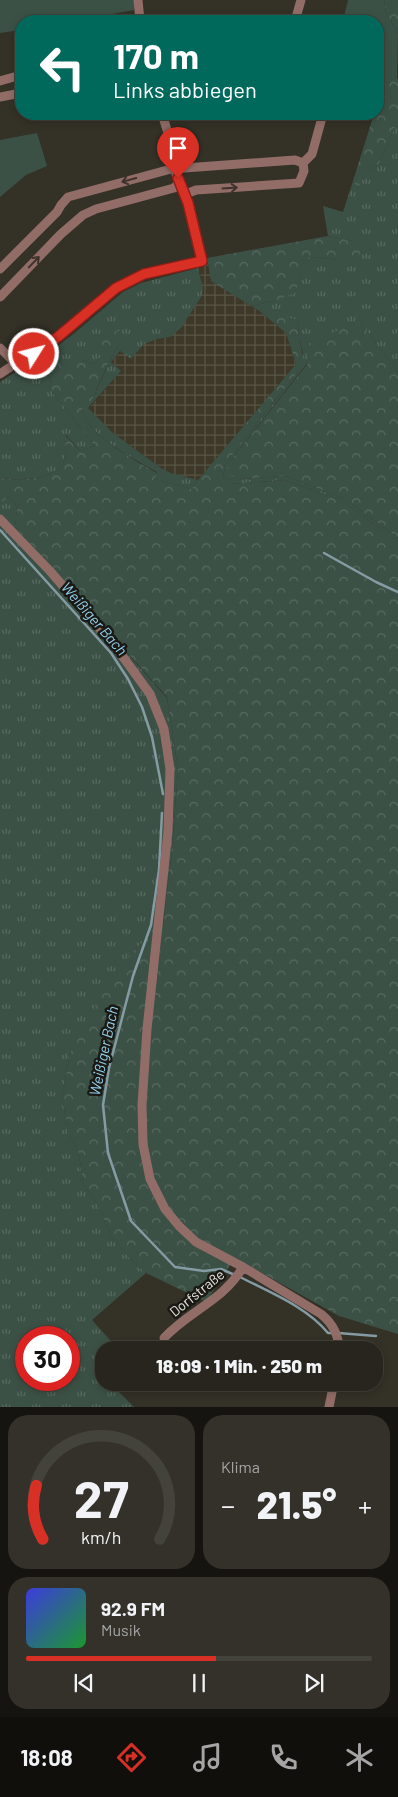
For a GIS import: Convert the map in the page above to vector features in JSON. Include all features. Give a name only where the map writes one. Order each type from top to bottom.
[{"type":"street","points":[[138,0],[139,15]]},
{"type":"street","points":[[296,15],[301,0]]},
{"type":"street","points":[[0,81],[15,77]]},
{"type":"street","points":[[0,97],[15,94]]},
{"type":"street","points":[[0,374],[15,363],[34,354],[59,336],[116,288],[144,274],[202,261],[186,194],[179,183],[174,152],[164,120]]},
{"type":"street","points":[[186,194],[196,190],[299,183],[303,167],[312,154],[321,120]]},
{"type":"street","points":[[0,269],[57,212],[68,197],[176,168],[295,160],[303,167]]},
{"type":"street","points":[[0,297],[68,227],[83,215],[96,209],[174,188],[179,183]]},
{"type":"street","points":[[0,348],[15,363]]},
{"type":"street","points":[[0,519],[56,578],[115,646],[150,694],[164,729],[170,770],[168,831],[147,1029],[142,1105],[143,1144],[150,1179],[165,1209],[196,1242],[240,1273],[270,1283],[321,1314],[332,1323],[338,1341]]},
{"type":"street","name":"Dorfstraße","points":[[164,1338],[187,1318],[227,1290],[240,1273]]},
{"type":"street","points":[[328,1407],[332,1391]]},
{"type":"shaded area","points":[[207,258],[211,281],[258,310],[286,333],[296,364],[198,480],[171,473],[161,468],[113,433],[88,409],[121,371],[111,362],[121,351],[131,359],[144,344],[170,337],[201,277],[198,268]]},
{"type":"green space","points":[[0,0],[134,0],[134,10],[106,15],[15,15],[15,31],[0,33]]},
{"type":"green space","points":[[348,0],[384,0],[386,14],[398,33],[397,80],[384,83],[384,15],[344,15]]},
{"type":"green space","points":[[384,0],[398,0],[398,33],[386,14]]},
{"type":"green space","points":[[398,78],[398,125],[395,127],[379,164],[364,173],[358,189],[353,181],[372,120],[384,120],[384,83]]},
{"type":"green space","points":[[398,125],[398,372],[359,321],[308,362],[228,464],[239,479],[285,476],[345,499],[398,538],[398,541],[343,501],[285,480],[230,484],[223,476],[226,463],[300,369],[303,353],[299,338],[298,321],[258,310],[251,306],[274,301],[300,279],[297,262],[310,257],[340,260],[354,241],[328,236],[323,206],[343,212],[353,181],[358,188],[364,173],[379,164],[395,127]]},
{"type":"green space","points":[[37,133],[47,166],[26,175],[0,197],[0,140]]},
{"type":"green space","points":[[328,236],[354,241],[364,251],[358,255],[340,260],[310,257],[298,262],[300,279],[295,293],[274,301],[251,306],[211,281],[207,258]]},
{"type":"green space","points":[[198,268],[203,288],[201,297],[181,328],[170,337],[144,344],[131,359],[120,351],[111,362],[121,371],[88,408],[122,339],[102,355],[95,364],[82,360],[42,368],[51,379],[49,388],[95,446],[80,451],[66,435],[66,451],[62,468],[43,477],[19,480],[0,478],[0,382],[37,361],[71,336],[123,292],[141,283]]},
{"type":"green space","points":[[258,310],[298,320],[299,338],[304,361],[300,369],[226,463],[223,476],[230,484],[285,480],[343,501],[398,541],[398,1334],[339,1316],[235,1258],[206,1302],[146,1273],[111,1236],[100,1209],[83,1183],[79,1154],[68,1132],[62,1097],[70,1053],[98,1001],[134,950],[163,925],[172,850],[178,769],[167,697],[15,527],[17,507],[9,496],[0,504],[0,478],[19,480],[43,477],[62,468],[66,451],[65,435],[80,451],[95,446],[49,388],[51,379],[42,368],[41,360],[82,360],[95,364],[102,355],[101,341],[119,329],[122,339],[108,364],[88,409],[82,408],[85,418],[92,428],[113,446],[157,473],[155,479],[192,489],[296,364],[286,333]]},
{"type":"green space","points":[[359,321],[398,372],[398,538],[345,499],[285,476],[239,479],[227,474],[228,464],[308,363],[305,345]]},
{"type":"green space","points":[[82,408],[88,408],[113,433],[161,468],[171,473],[198,480],[192,489],[155,479],[157,472],[101,437],[85,418]]},
{"type":"green space","points":[[9,496],[17,507],[15,527],[167,698],[178,769],[172,850],[163,925],[134,950],[70,1053],[62,1097],[68,1132],[79,1154],[83,1183],[100,1209],[111,1236],[146,1273],[92,1320],[111,1341],[95,1341],[95,1391],[118,1391],[134,1407],[0,1407],[0,504]]},
{"type":"waterway","name":"Weißiger Bach","points":[[0,530],[111,653],[128,679],[142,707],[152,737],[163,794]]},
{"type":"waterway","points":[[324,553],[398,592]]},
{"type":"waterway","name":"Weißiger Bach","points":[[162,813],[159,870],[151,925],[133,976],[109,1068],[103,1105],[108,1153],[131,1221],[175,1267],[204,1271],[221,1269],[235,1275]]},
{"type":"waterway","name":"Weißiger Bach","points":[[240,1277],[299,1308],[328,1333],[332,1333]]},
{"type":"waterway","name":"Weißiger Bach","points":[[338,1333],[376,1336]]},
{"type":"route","points":[[34,354],[59,336],[116,288],[144,274],[202,261],[186,194],[180,187],[178,178]]}]
